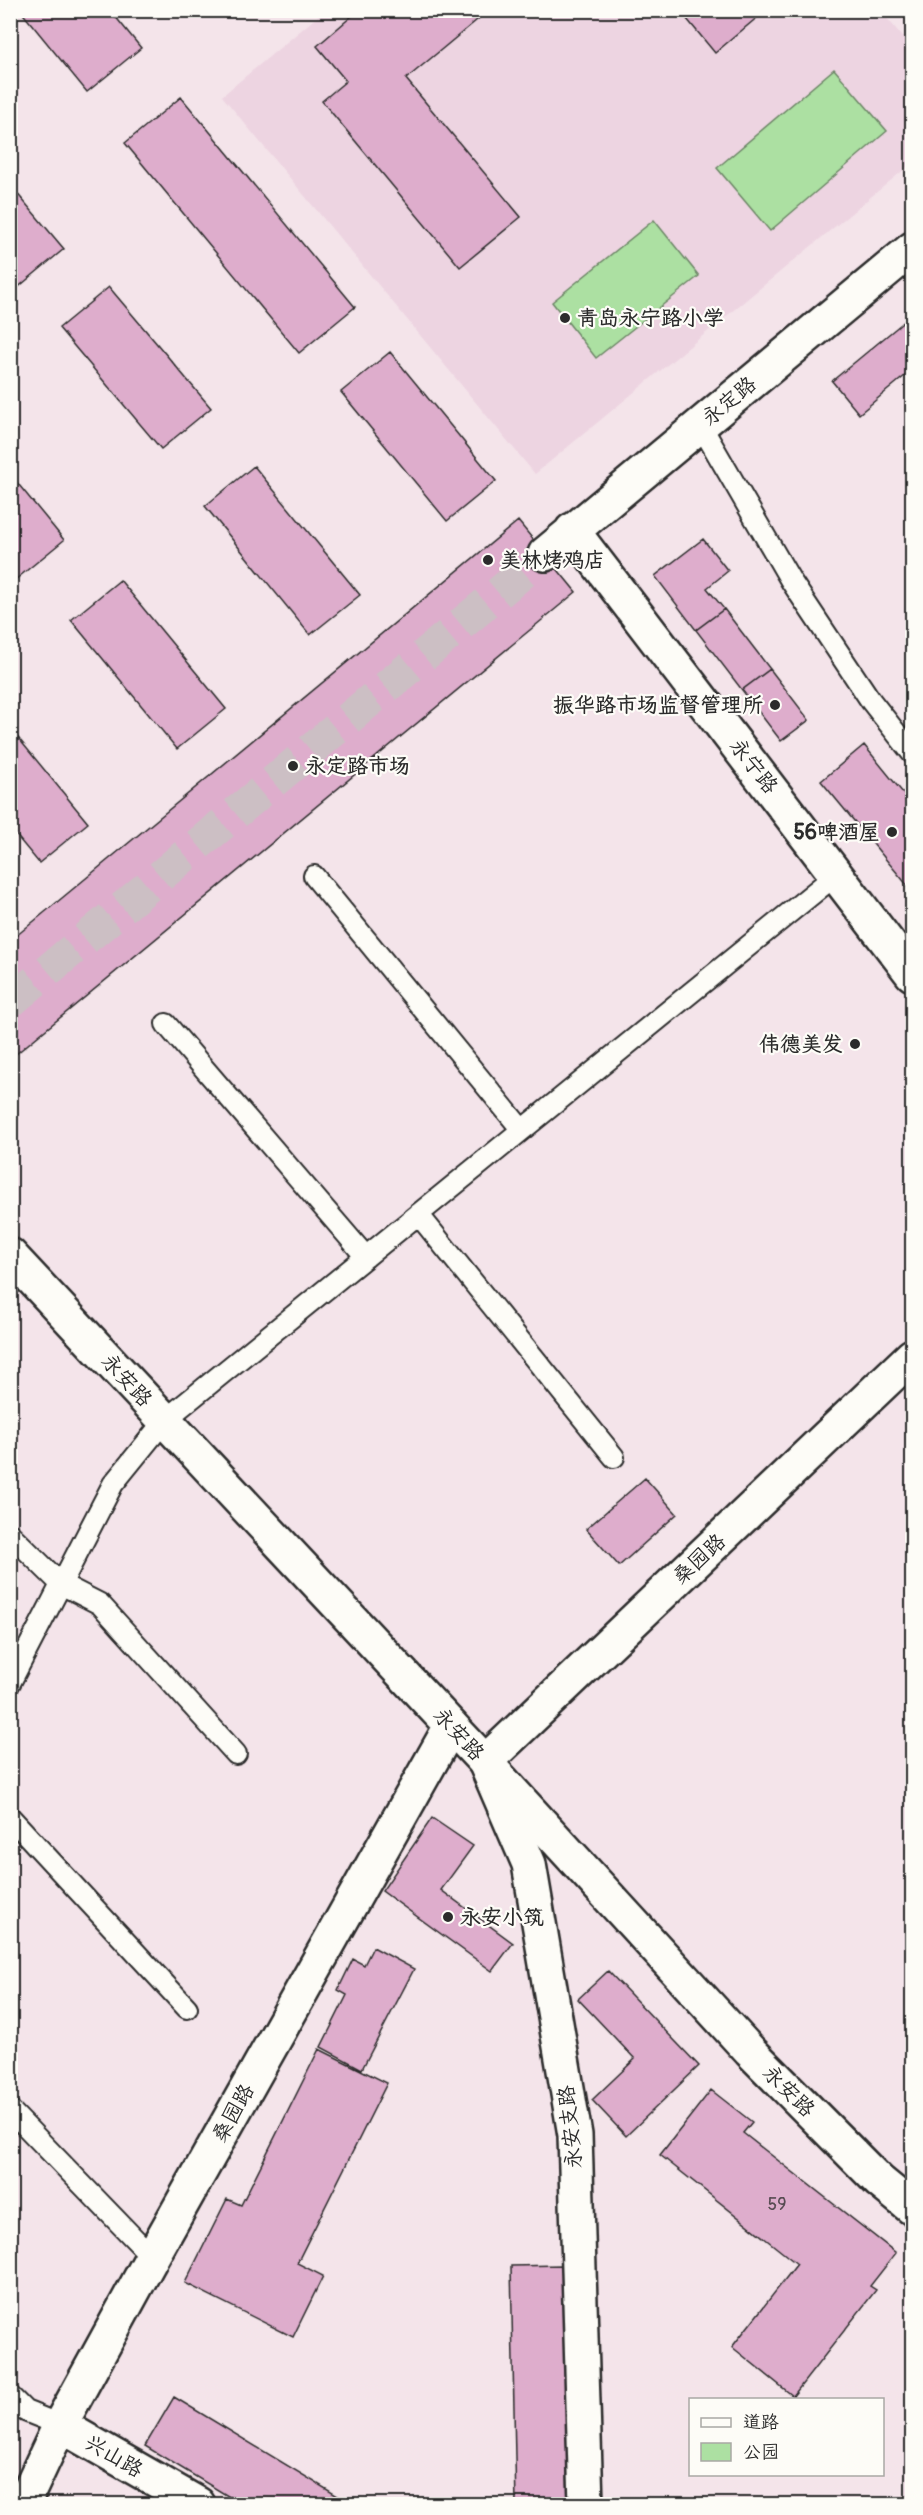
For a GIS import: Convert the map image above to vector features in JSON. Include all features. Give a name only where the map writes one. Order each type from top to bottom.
[{"type":"street","name":"永定路","points":[[545,554],[912,249]]},
{"type":"street","name":"永宁路","points":[[572,530],[912,974]]},
{"type":"street","name":"永安路","points":[[10,1255],[452,1726],[750,2051],[879,2181],[912,2208]]},
{"type":"street","name":"桑园路","points":[[485,1762],[912,1356]]},
{"type":"street","name":"桑园路","points":[[23,2505],[60,2425],[152,2257],[452,1726]]},
{"type":"street","name":"永安支路","points":[[485,1762],[529,1864],[575,2135],[585,2505]]},
{"type":"street","name":"兴山路","points":[[60,2425],[198,2505]]},
{"type":"lane","points":[[700,424],[790,581],[871,701],[912,753]]},
{"type":"lane","points":[[10,1683],[113,1484],[165,1420],[837,874]]},
{"type":"lane","points":[[314,876],[522,1130]]},
{"type":"lane","points":[[166,1024],[366,1257]]},
{"type":"lane","points":[[418,1214],[614,1456]]},
{"type":"lane","points":[[10,1534],[62,1584],[100,1604],[236,1754]]},
{"type":"lane","points":[[10,1817],[187,2008]]},
{"type":"lane","points":[[10,2110],[152,2257]]},
{"type":"lane","points":[[10,2396],[25,2411],[60,2425]]},
{"type":"shaded area","name":"青岛永宁路小学","points":[[324,11],[881,11],[912,48],[912,163],[535,474],[222,96]]},
{"type":"green space","points":[[834,69],[887,131],[770,231],[717,168]]},
{"type":"green space","points":[[654,220],[699,276],[596,358],[552,302]]},
{"type":"building","points":[[20,10],[110,10],[141,48],[87,92]]},
{"type":"building","points":[[359,10],[489,10],[406,79],[521,217],[460,267],[322,101],[346,81],[317,46]]},
{"type":"building","points":[[685,10],[766,10],[715,53],[682,13]]},
{"type":"building","points":[[181,97],[355,307],[299,353],[125,143]]},
{"type":"building","points":[[10,185],[64,249],[16,289],[10,283]]},
{"type":"building","points":[[109,287],[211,408],[161,449],[59,328]]},
{"type":"building","points":[[912,315],[912,370],[859,414],[832,381]]},
{"type":"building","points":[[390,352],[496,481],[447,521],[341,392]]},
{"type":"building","points":[[254,466],[360,595],[310,635],[205,506]]},
{"type":"building","points":[[10,474],[64,540],[15,580],[10,575]]},
{"type":"building","name":"永定路市场","points":[[518,521],[576,592],[10,1059],[10,941]]},
{"type":"building","points":[[703,539],[728,571],[707,588],[724,609],[696,630],[655,576]]},
{"type":"building","points":[[120,580],[226,709],[177,749],[71,620]]},
{"type":"building","points":[[724,609],[770,669],[742,690],[696,630]]},
{"type":"building","name":"振华路市场监督管理所","points":[[770,669],[809,720],[781,741],[742,690]]},
{"type":"building","points":[[10,728],[88,823],[39,863],[10,828]]},
{"type":"building","points":[[864,745],[912,804],[912,891],[821,781]]},
{"type":"building","points":[[645,1478],[677,1514],[619,1566],[586,1529]]},
{"type":"building","name":"永安小筑","points":[[432,1818],[473,1846],[441,1890],[513,1943],[492,1971],[382,1891]]},
{"type":"building","points":[[373,1947],[414,1969],[362,2069],[321,2047],[347,1995],[338,1990],[353,1959],[364,1965]]},
{"type":"building","points":[[608,1971],[699,2066],[626,2136],[592,2100],[635,2059],[578,1999]]},
{"type":"building","points":[[319,2049],[387,2083],[297,2263],[323,2276],[293,2337],[185,2283],[227,2199],[241,2205]]},
{"type":"building","points":[[711,2090],[752,2122],[743,2133],[896,2253],[870,2286],[876,2290],[793,2396],[732,2347],[797,2264],[660,2155]]},
{"type":"building","points":[[563,2265],[568,2504],[516,2504],[511,2266]]},
{"type":"building","points":[[174,2397],[351,2504],[241,2504],[145,2446]]},
{"type":"tunnel","points":[[10,1002],[545,554]]},
{"type":"place","name":"青岛永宁路小学","points":[[565,318]]},
{"type":"place","name":"美林烤鸡店","points":[[488,560]]},
{"type":"place","name":"振华路市场监督管理所","points":[[775,705]]},
{"type":"place","name":"永定路市场","points":[[293,766]]},
{"type":"place","name":"56啤酒屋","points":[[892,832]]},
{"type":"place","name":"伟德美发","points":[[855,1044]]},
{"type":"place","name":"永安小筑","points":[[448,1917]]}]
